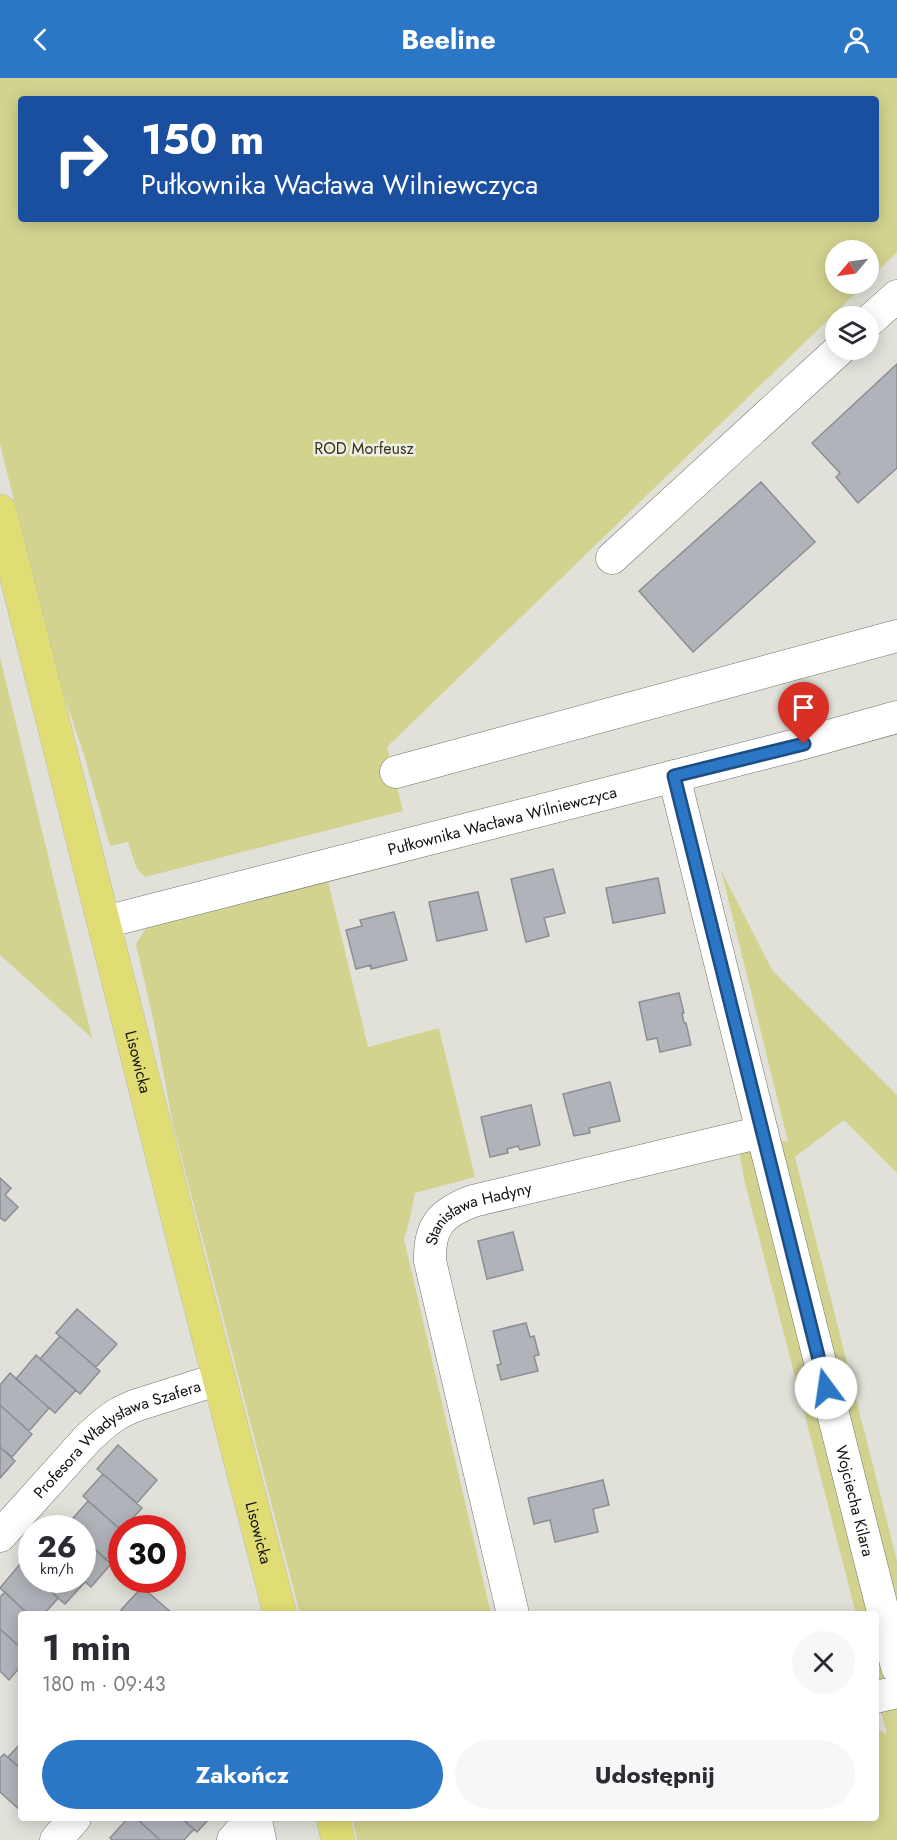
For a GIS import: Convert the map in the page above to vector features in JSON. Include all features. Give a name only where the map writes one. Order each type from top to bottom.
[{"type":"main road","name":"Lisowicka","points":[[0,512],[219,1379],[274,1611]]},
{"type":"main road","points":[[334,1821],[338,1840]]},
{"type":"street","points":[[879,312],[897,296]]},
{"type":"street","points":[[612,558],[828,360]]},
{"type":"street","points":[[396,772],[897,636]]},
{"type":"street","name":"Pułkownika Wacława Wilniewczyca","points":[[105,922],[804,744],[897,717]]},
{"type":"street","name":"Wojciecha Kilara","points":[[674,776],[897,1667]]},
{"type":"street","name":"Stanisława Hadyny","points":[[512,1611],[430,1261],[432,1237],[437,1224],[447,1213],[473,1201],[762,1132]]},
{"type":"street","name":"Profesora Władysława Szafera","points":[[0,1536],[88,1438],[106,1422],[134,1406],[219,1379]]},
{"type":"street","points":[[879,1696],[897,1692]]},
{"type":"street","points":[[56,1840],[72,1821]]},
{"type":"street","points":[[233,1840],[249,1822],[254,1821],[260,1840]]},
{"type":"green space","name":"ROD Morfeusz","points":[[0,78],[897,78],[897,252],[879,270],[879,240],[825,240],[825,294],[855,294],[842,306],[825,306],[825,323],[387,747],[403,811],[145,877],[137,869],[128,842],[110,846],[84,755],[59,681],[0,444]]},
{"type":"green space","points":[[0,657],[92,1038],[0,955]]},
{"type":"green space","points":[[721,870],[772,970],[897,1095],[897,1173],[844,1120],[795,1157],[897,1561],[897,1840],[357,1840],[353,1821],[879,1821],[879,1730],[887,1734],[879,1704],[879,1611],[855,1611],[744,1179],[736,1132],[788,1142]]},
{"type":"green space","points":[[328,881],[368,1047],[439,1028],[475,1177],[415,1193],[404,1239],[490,1611],[299,1611],[173,1125],[154,1023],[136,944],[148,925]]},
{"type":"building","points":[[897,364],[897,468],[858,503],[836,477],[840,473],[812,443]]},
{"type":"building","points":[[761,482],[815,542],[693,652],[639,591]]},
{"type":"building","points":[[553,869],[565,913],[544,918],[549,936],[526,942],[511,879]]},
{"type":"building","points":[[658,878],[665,913],[613,923],[606,888]]},
{"type":"building","points":[[478,892],[487,930],[437,941],[429,902]]},
{"type":"building","points":[[394,912],[407,960],[371,969],[371,965],[356,969],[346,930],[362,926],[360,920]]},
{"type":"building","points":[[679,993],[684,1023],[686,1023],[691,1045],[660,1052],[657,1038],[647,1040],[639,1002]]},
{"type":"building","points":[[610,1082],[620,1121],[589,1128],[590,1133],[574,1136],[563,1094]]},
{"type":"building","points":[[531,1105],[540,1145],[520,1150],[518,1146],[507,1149],[508,1153],[490,1157],[481,1117]]},
{"type":"building","points":[[0,1178],[11,1188],[5,1195],[18,1207],[5,1221],[0,1218]]},
{"type":"building","points":[[513,1232],[523,1270],[487,1279],[478,1241]]},
{"type":"building","points":[[77,1309],[117,1344],[96,1367],[56,1333]]},
{"type":"building","points":[[526,1323],[530,1337],[534,1336],[539,1355],[534,1356],[538,1371],[501,1380],[497,1365],[501,1364],[493,1331]]},
{"type":"building","points":[[60,1336],[100,1371],[80,1394],[40,1359]]},
{"type":"building","points":[[36,1355],[76,1390],[55,1413],[16,1379]]},
{"type":"building","points":[[10,1373],[49,1408],[29,1431],[0,1405],[0,1385]]},
{"type":"building","points":[[0,1405],[32,1434],[12,1457],[0,1447]]},
{"type":"building","points":[[118,1445],[157,1480],[137,1503],[97,1469]]},
{"type":"building","points":[[0,1447],[15,1461],[0,1478]]},
{"type":"building","points":[[103,1474],[142,1508],[136,1515],[108,1515],[108,1518],[83,1496]]},
{"type":"building","points":[[603,1480],[609,1505],[593,1509],[598,1532],[555,1542],[550,1520],[534,1524],[528,1498]]},
{"type":"building","points":[[88,1501],[108,1519],[108,1558],[106,1560],[96,1550],[96,1515],[76,1515]]},
{"type":"building","points":[[96,1550],[108,1561],[108,1567],[96,1581]]},
{"type":"building","points":[[18,1566],[18,1593],[52,1593],[58,1598],[47,1611],[25,1611],[0,1588]]},
{"type":"building","points":[[5,1592],[25,1611],[18,1611],[18,1645],[0,1629],[0,1597]]},
{"type":"building","points":[[53,1593],[75,1593],[65,1604]]},
{"type":"building","points":[[137,1593],[149,1593],[170,1611],[122,1611]]},
{"type":"building","points":[[0,1629],[18,1645],[18,1670],[9,1680],[0,1671]]},
{"type":"building","points":[[18,1746],[18,1766],[8,1757]]},
{"type":"building","points":[[4,1754],[18,1766],[18,1808],[0,1792],[0,1758]]},
{"type":"building","points":[[125,1821],[139,1821],[160,1840],[112,1840],[110,1838]]},
{"type":"building","points":[[139,1821],[185,1821],[194,1829],[184,1840],[160,1840]]},
{"type":"building","points":[[184,1821],[207,1821],[197,1832]]},
{"type":"route","points":[[804,744],[674,776],[826,1388]]}]
